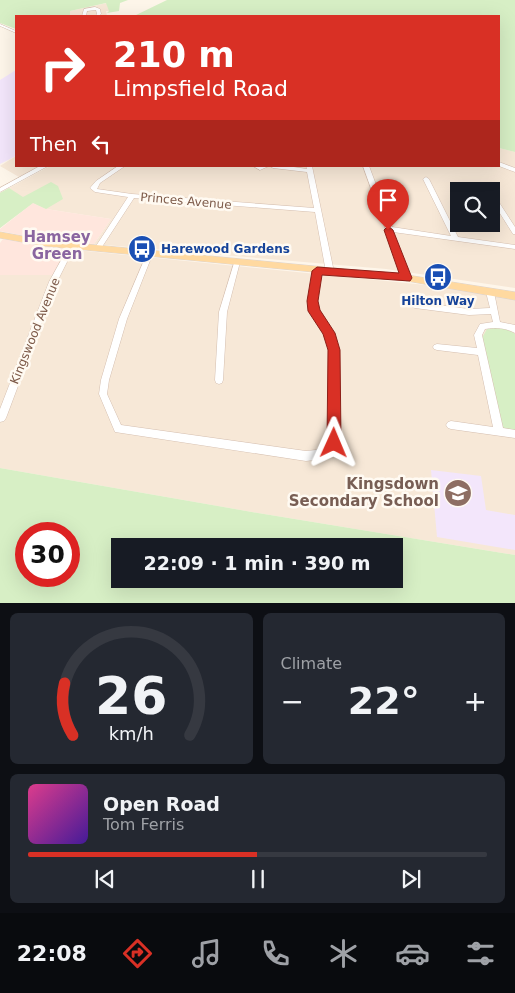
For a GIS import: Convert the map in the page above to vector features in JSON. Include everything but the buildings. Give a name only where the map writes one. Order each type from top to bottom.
[{"type":"main road","points":[[0,235],[29,241],[72,246],[317,271],[406,278],[515,296]]},
{"type":"street","points":[[84,15],[85,10],[96,8],[98,15]]},
{"type":"street","points":[[0,25],[15,32]]},
{"type":"street","points":[[500,164],[515,170]]},
{"type":"street","points":[[0,190],[43,167]]},
{"type":"street","name":"Princes Avenue","points":[[120,167],[98,182],[93,188],[100,192],[132,196],[317,210]]},
{"type":"street","points":[[285,167],[309,169],[330,272]]},
{"type":"street","points":[[366,167],[406,278]]},
{"type":"street","points":[[426,179],[456,239]]},
{"type":"street","points":[[98,248],[132,196]]},
{"type":"street","points":[[500,208],[515,232]]},
{"type":"street","points":[[388,230],[515,247]]},
{"type":"street","name":"Kingswood Avenue","points":[[0,418],[53,282],[72,246]]},
{"type":"street","points":[[150,253],[120,327],[104,380],[103,394],[118,429],[306,456],[314,456],[334,443],[334,350],[326,327],[314,311],[312,301],[317,271]]},
{"type":"street","points":[[219,380],[223,312],[237,262]]},
{"type":"street","points":[[490,292],[497,324]]},
{"type":"street","points":[[419,304],[469,312],[493,311]]},
{"type":"street","points":[[499,432],[478,335],[483,326],[497,324],[512,327],[515,330]]},
{"type":"street","points":[[437,347],[481,352]]},
{"type":"street","points":[[451,425],[515,434]]},
{"type":"shaded area","points":[[107,3],[110,11],[106,11],[107,15],[70,15],[70,11]]},
{"type":"shaded area","points":[[15,71],[15,156],[0,164],[0,80]]},
{"type":"shaded area","points":[[500,148],[515,152],[515,288],[386,269],[94,244],[111,219],[46,209],[33,203],[0,228],[0,193],[48,167],[500,167]]},
{"type":"shaded area","points":[[15,157],[15,167],[38,167],[19,177],[0,166]]},
{"type":"shaded area","points":[[33,203],[46,209],[111,219],[94,244],[49,241],[0,231],[0,229]]},
{"type":"shaded area","points":[[3,239],[66,249],[53,275],[0,275],[0,243]]},
{"type":"shaded area","points":[[66,249],[436,286],[515,298],[515,555],[0,468],[0,275],[53,275]]},
{"type":"shaded area","name":"Kingsdown Secondary School","points":[[431,470],[481,476],[486,510],[515,515],[515,550],[437,537]]},
{"type":"green space","points":[[0,0],[128,0],[120,3],[119,11],[107,13],[109,11],[106,3],[70,11],[70,15],[15,15],[15,29],[0,23]]},
{"type":"green space","points":[[167,0],[515,0],[515,152],[500,148],[500,15],[136,15]]},
{"type":"green space","points":[[51,182],[58,186],[63,199],[46,209],[33,203],[0,228],[0,193],[9,188],[23,197]]},
{"type":"green space","points":[[498,327],[510,330],[515,334],[515,431],[507,430],[500,426],[482,338],[487,329]]},
{"type":"green space","points":[[0,468],[515,555],[515,603],[0,603]]},
{"type":"place","name":"Harewood Gardens","points":[[142,249]]},
{"type":"place","name":"Hilton Way","points":[[438,277]]},
{"type":"place","name":"Kingsdown Secondary School","points":[[458,493]]},
{"type":"district","name":"Hamsey Green","points":[[57,246]]},
{"type":"route","points":[[334,443],[334,350],[329,333],[314,311],[312,301],[317,271],[406,278],[388,230]]}]
